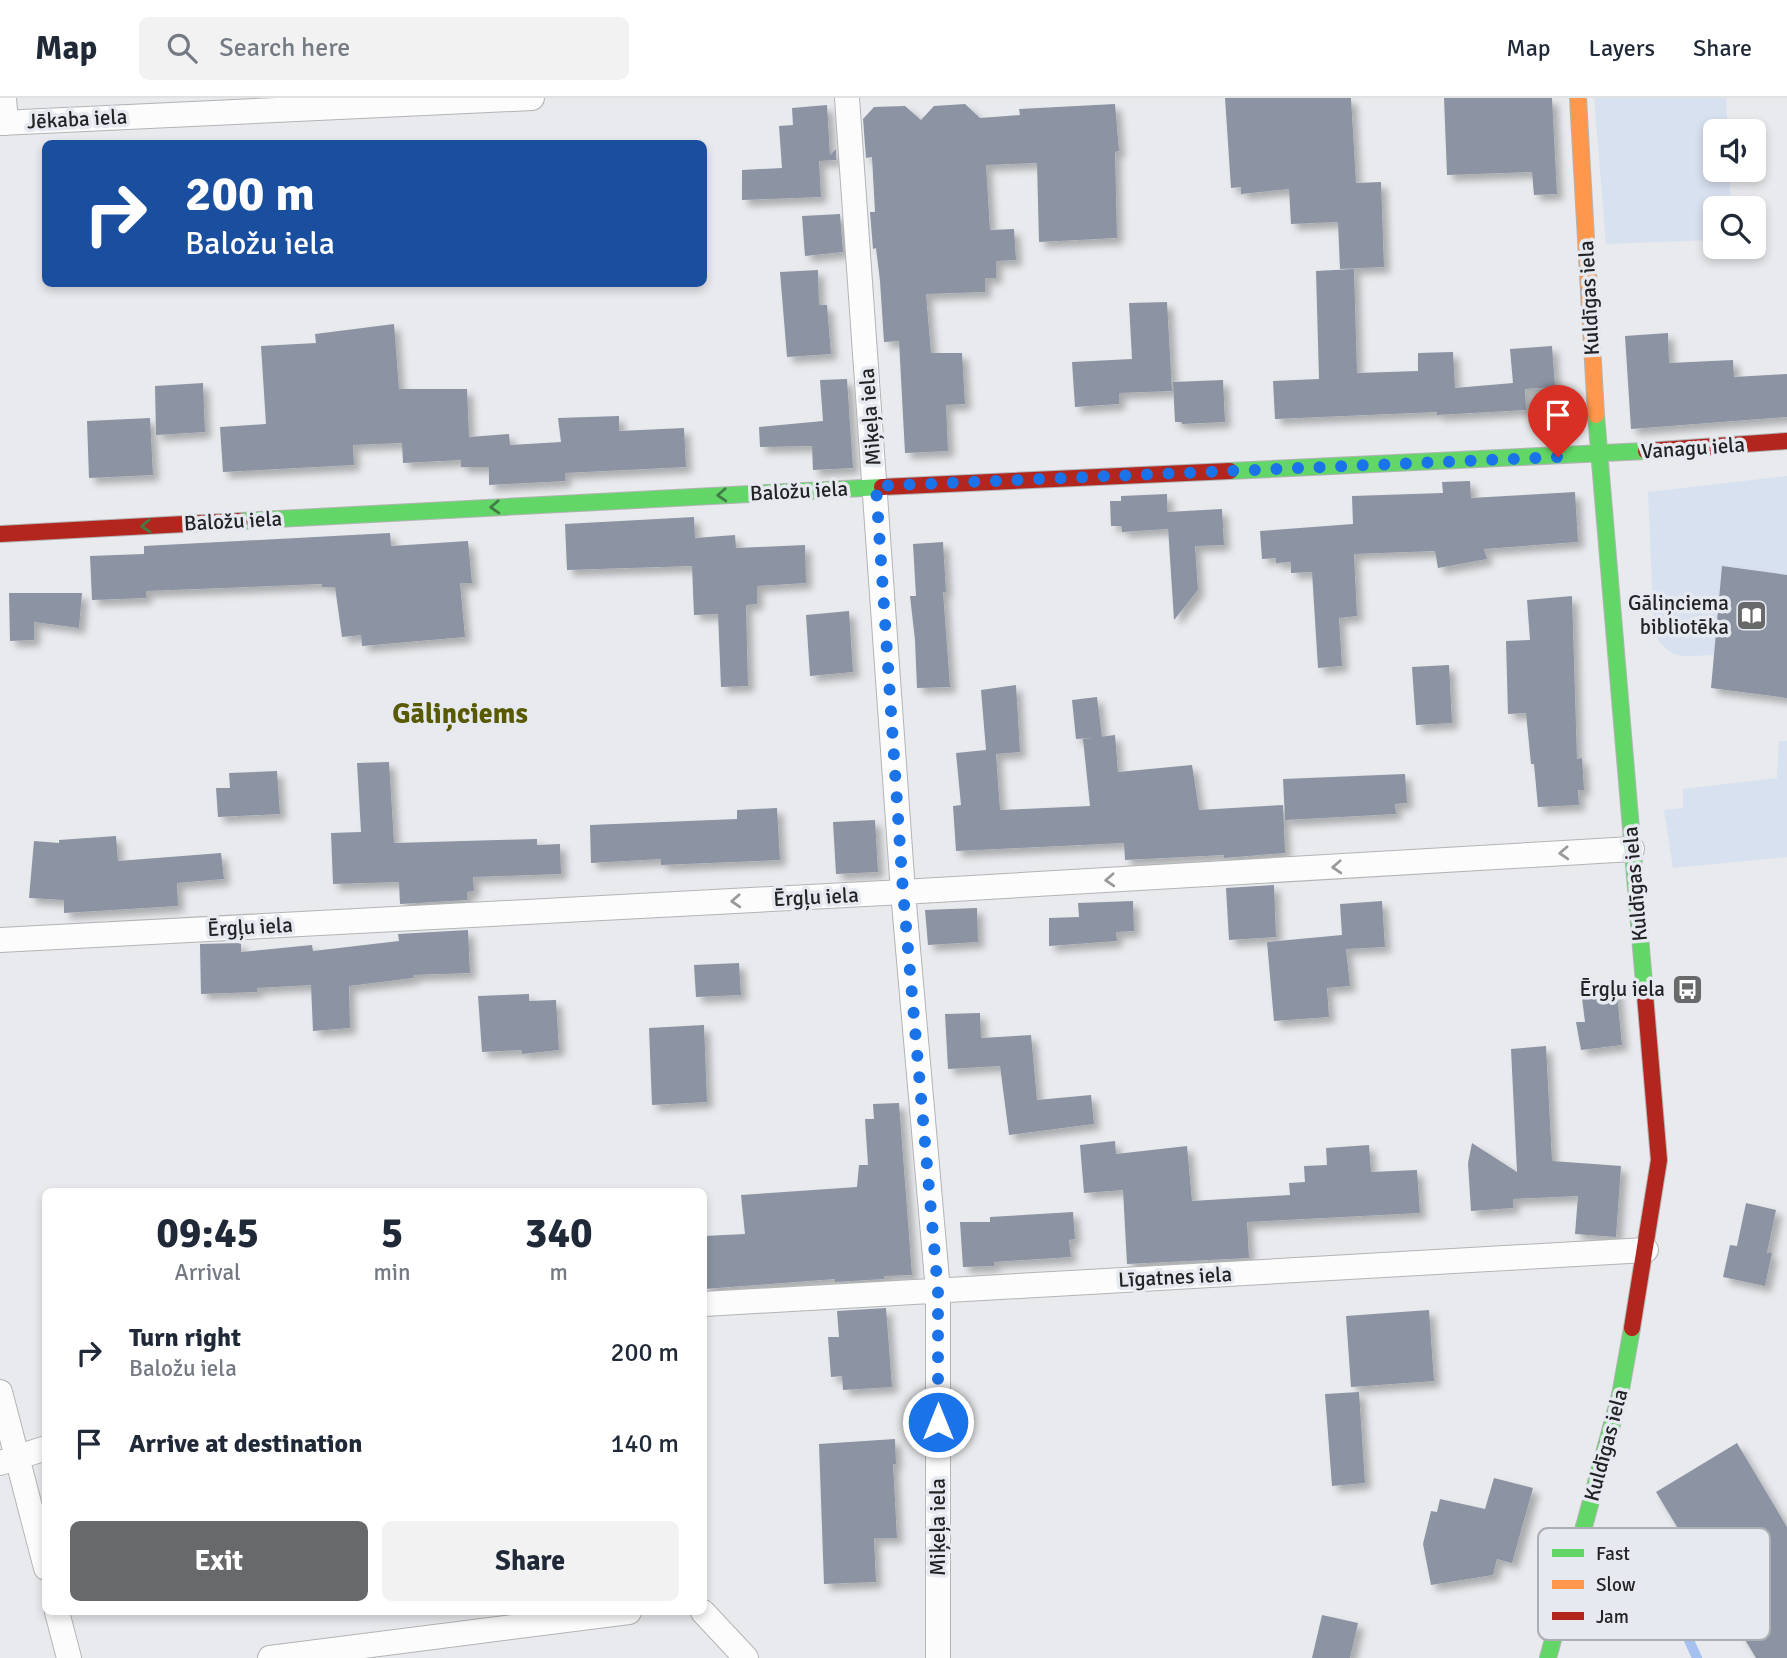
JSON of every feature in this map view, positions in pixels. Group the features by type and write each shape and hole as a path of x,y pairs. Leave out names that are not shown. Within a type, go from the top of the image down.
{"street":[{"path":"3,123 4,98"},
{"name":"Jēkaba iela","path":"3,123 377,102 532,98"},
{"name":"Miķeļa iela","path":"847,98 903,892 938,1291 938,1658"},
{"name":"Kuldīgas iela","path":"1578,98 1598,455 1659,1160 1620,1395 1584,1528"},
{"name":"Vanagu iela","path":"1598,455 1787,441"},
{"name":"Baložu iela","path":"0,534 876,486 1598,455"},
{"name":"Ērgļu iela","path":"0,940 903,892 1632,849"},
{"name":"Līgatnes iela","path":"707,1304 1646,1250"},
{"path":"0,1392 8,1460 42,1557"},
{"path":"8,1460 42,1449"},
{"path":"58,1615 69,1658"},
{"path":"270,1658 606,1615"},
{"path":"706,1615 746,1658"},
{"name":"Kuldīgas iela","path":"1548,1658 1553,1640"}],"shaded area":[{"path":"1594,98 1726,98 1727,119 1703,119 1703,182 1730,182 1730,196 1703,196 1703,240 1606,244"},
{"path":"1787,476 1787,575 1714,655 1686,656 1667,649 1654,634 1648,492"},
{"path":"1779,741 1787,741 1787,857 1673,868 1664,810 1683,808 1683,789 1777,778"}],"building":[{"path":"1225,98 1351,98 1356,183 1381,182 1384,267 1340,269 1338,222 1291,224 1289,189 1241,194 1241,187 1231,188"},
{"path":"1444,98 1552,98 1557,194 1534,195 1532,172 1447,175"},
{"path":"965,104 980,118 1020,115 1019,109 1115,104 1119,151 1115,152 1117,238 1039,242 1037,163 986,165 990,230 1014,229 1016,260 996,261 996,278 985,278 985,292 926,294 931,353 962,353 965,404 946,405 948,451 905,453 899,341 884,342 880,281 876,248 873,249 870,212 875,212 872,157 866,158 863,119 874,107 905,106 921,120 934,106"},
{"path":"827,105 830,155 836,149 836,160 819,161 821,197 742,200 742,170 782,168 779,126 793,125 792,108"},
{"path":"840,214 843,252 805,256 802,216"},
{"path":"1354,269 1357,373 1418,371 1418,353 1453,352 1455,388 1513,383 1510,349 1552,346 1555,387 1525,389 1526,410 1275,419 1273,381 1319,379 1316,271"},
{"path":"818,270 819,305 827,305 831,354 787,357 780,272"},
{"path":"1167,302 1172,391 1119,393 1119,404 1075,407 1072,362 1132,359 1129,303"},
{"path":"394,324 399,389 467,389 469,437 509,434 510,445 561,442 558,418 619,416 619,431 684,428 686,467 565,473 565,481 489,485 489,467 461,467 461,460 403,463 402,443 353,445 354,465 223,472 220,427 266,424 261,346 316,343 315,334"},
{"path":"1668,333 1669,363 1733,360 1734,377 1787,374 1787,417 1631,429 1625,336"},
{"path":"847,379 853,468 813,470 812,446 760,447 759,427 823,421 820,380"},
{"path":"1223,380 1225,422 1175,422 1173,382"},
{"path":"203,383 205,432 156,435 155,386"},
{"path":"150,418 153,475 89,478 87,421"},
{"path":"1470,481 1471,498 1575,492 1578,542 1484,549 1487,559 1438,568 1435,551 1354,554 1357,616 1339,618 1342,666 1318,668 1312,572 1291,573 1291,562 1276,563 1276,558 1262,559 1260,531 1353,524 1352,496 1443,493 1442,482"},
{"path":"1167,494 1168,529 1122,532 1122,526 1111,526 1110,501 1121,501 1121,496"},
{"path":"1222,509 1224,545 1195,546 1198,590 1174,620 1167,512"},
{"path":"694,517 695,538 735,535 736,548 805,545 806,583 757,586 757,604 746,605 748,686 721,687 718,614 694,615 692,566 567,570 565,524"},
{"path":"390,533 391,546 468,541 472,583 460,583 465,637 362,646 361,635 342,637 335,587 322,587 322,584 146,591 146,598 92,600 90,556 144,554 144,546"},
{"path":"943,542 946,592 943,592 950,687 917,688 910,596 916,596 913,544"},
{"name":"Gāliņciema bibliotēka","path":"1722,566 1787,575 1787,698 1711,688"},
{"path":"9,593 82,593 79,628 34,622 34,640 10,641"},
{"path":"1572,596 1577,759 1582,758 1584,790 1578,790 1579,805 1538,807 1526,713 1508,714 1506,641 1530,640 1527,600"},
{"path":"849,611 853,672 810,676 806,615"},
{"path":"1449,665 1452,723 1416,725 1412,667"},
{"path":"1016,685 1020,752 996,754 1000,810 1090,806 1083,739 1115,735 1118,772 1192,765 1199,810 1283,805 1285,853 1224,858 1224,855 1125,860 1124,843 956,851 953,806 961,805 956,753 986,750 981,690"},
{"path":"1097,697 1102,737 1076,739 1072,700"},
{"path":"389,762 394,843 537,839 537,845 560,844 561,874 473,877 474,891 467,892 467,900 400,904 399,882 333,884 331,833 361,832 357,763"},
{"path":"277,771 280,814 218,817 216,788 230,788 229,773"},
{"path":"1405,774 1407,803 1395,804 1396,814 1285,820 1283,779"},
{"path":"777,808 780,860 661,865 661,859 591,863 590,825 737,819 737,810"},
{"path":"875,820 878,872 836,874 833,822"},
{"path":"116,836 118,861 221,853 224,879 177,883 178,906 64,913 64,900 29,898 34,841 59,843 59,840"},
{"path":"1274,885 1276,937 1229,940 1226,888"},
{"path":"1133,901 1134,931 1116,932 1117,941 1049,946 1049,918 1079,917 1078,903"},
{"path":"1382,901 1385,947 1346,949 1350,986 1327,988 1329,1017 1274,1021 1267,942 1342,935 1340,904"},
{"path":"977,908 978,942 928,945 925,910"},
{"path":"468,930 470,973 413,975 413,978 349,986 350,1028 313,1031 311,985 257,988 257,992 201,994 200,944 241,943 241,952 312,945 313,951 399,941 398,934"},
{"path":"739,963 741,995 696,997 694,965"},
{"path":"1616,983 1622,1045 1581,1050 1576,1022 1585,1022 1581,990"},
{"path":"529,994 529,1001 556,1000 559,1050 522,1054 522,1050 482,1052 478,996"},
{"path":"980,1013 981,1038 1031,1035 1037,1100 1091,1095 1094,1124 1009,1135 1000,1066 948,1069 945,1014"},
{"path":"704,1025 707,1102 652,1105 649,1028"},
{"path":"1546,1046 1552,1161 1621,1166 1616,1237 1575,1234 1578,1196 1513,1199 1513,1208 1471,1211 1468,1163 1472,1143 1517,1172 1511,1049"},
{"path":"899,1103 912,1275 884,1276 884,1279 835,1282 835,1279 707,1289 707,1236 745,1234 741,1195 857,1187 859,1165 868,1165 865,1119 874,1119 873,1104"},
{"path":"1115,1141 1116,1154 1187,1146 1192,1201 1290,1195 1289,1183 1305,1182 1304,1166 1327,1165 1326,1148 1369,1145 1371,1172 1417,1170 1420,1213 1247,1222 1249,1258 1127,1264 1123,1190 1084,1193 1080,1145"},
{"path":"1746,1203 1776,1210 1767,1253 1772,1253 1765,1286 1723,1277 1730,1245 1737,1246"},
{"path":"1073,1212 1075,1239 1069,1240 1071,1257 994,1262 994,1266 963,1267 960,1222 990,1222 990,1217"},
{"path":"886,1308 892,1387 843,1390 842,1376 831,1377 828,1337 839,1337 837,1311"},
{"path":"1429,1310 1434,1381 1351,1387 1346,1316"},
{"path":"1359,1392 1365,1483 1332,1486 1325,1394"},
{"path":"895,1439 896,1464 893,1464 897,1538 874,1538 876,1582 824,1584 819,1444"},
{"path":"1737,1443 1787,1527 1787,1658 1756,1658 1745,1640 1770,1640 1770,1528 1678,1528 1656,1492"},
{"path":"1494,1478 1533,1488 1512,1563 1497,1559 1493,1575 1431,1585 1423,1544 1431,1511 1437,1512 1440,1499 1485,1509"},
{"path":"1322,1615 1358,1623 1350,1658 1312,1658"}],"waterway":[{"path":"1689,1640 1697,1658"}],"traffic: fast":[{"path":"1596,415 1645,995"},
{"path":"1230,471 1646,451"},
{"path":"240,521 882,487"},
{"path":"1584,1528 1620,1395 1632,1328"},
{"path":"1548,1658 1553,1640"}],"traffic: slow":[{"path":"1578,98 1596,415"}],"traffic: jam":[{"path":"1646,451 1787,441"},
{"path":"882,487 1230,471"},
{"path":"0,534 240,521"},
{"path":"1632,1328 1659,1160 1645,995"}],"place":[{"name":"Gāliņciema bibliotēka","path":"1752,615"},
{"name":"Ērgļu iela","path":"1688,989"}],"district":[{"name":"Gāliņciems","path":"460,713"}],"route":[{"path":"938,1422 938,1291 903,892 876,486 1558,457"}]}
